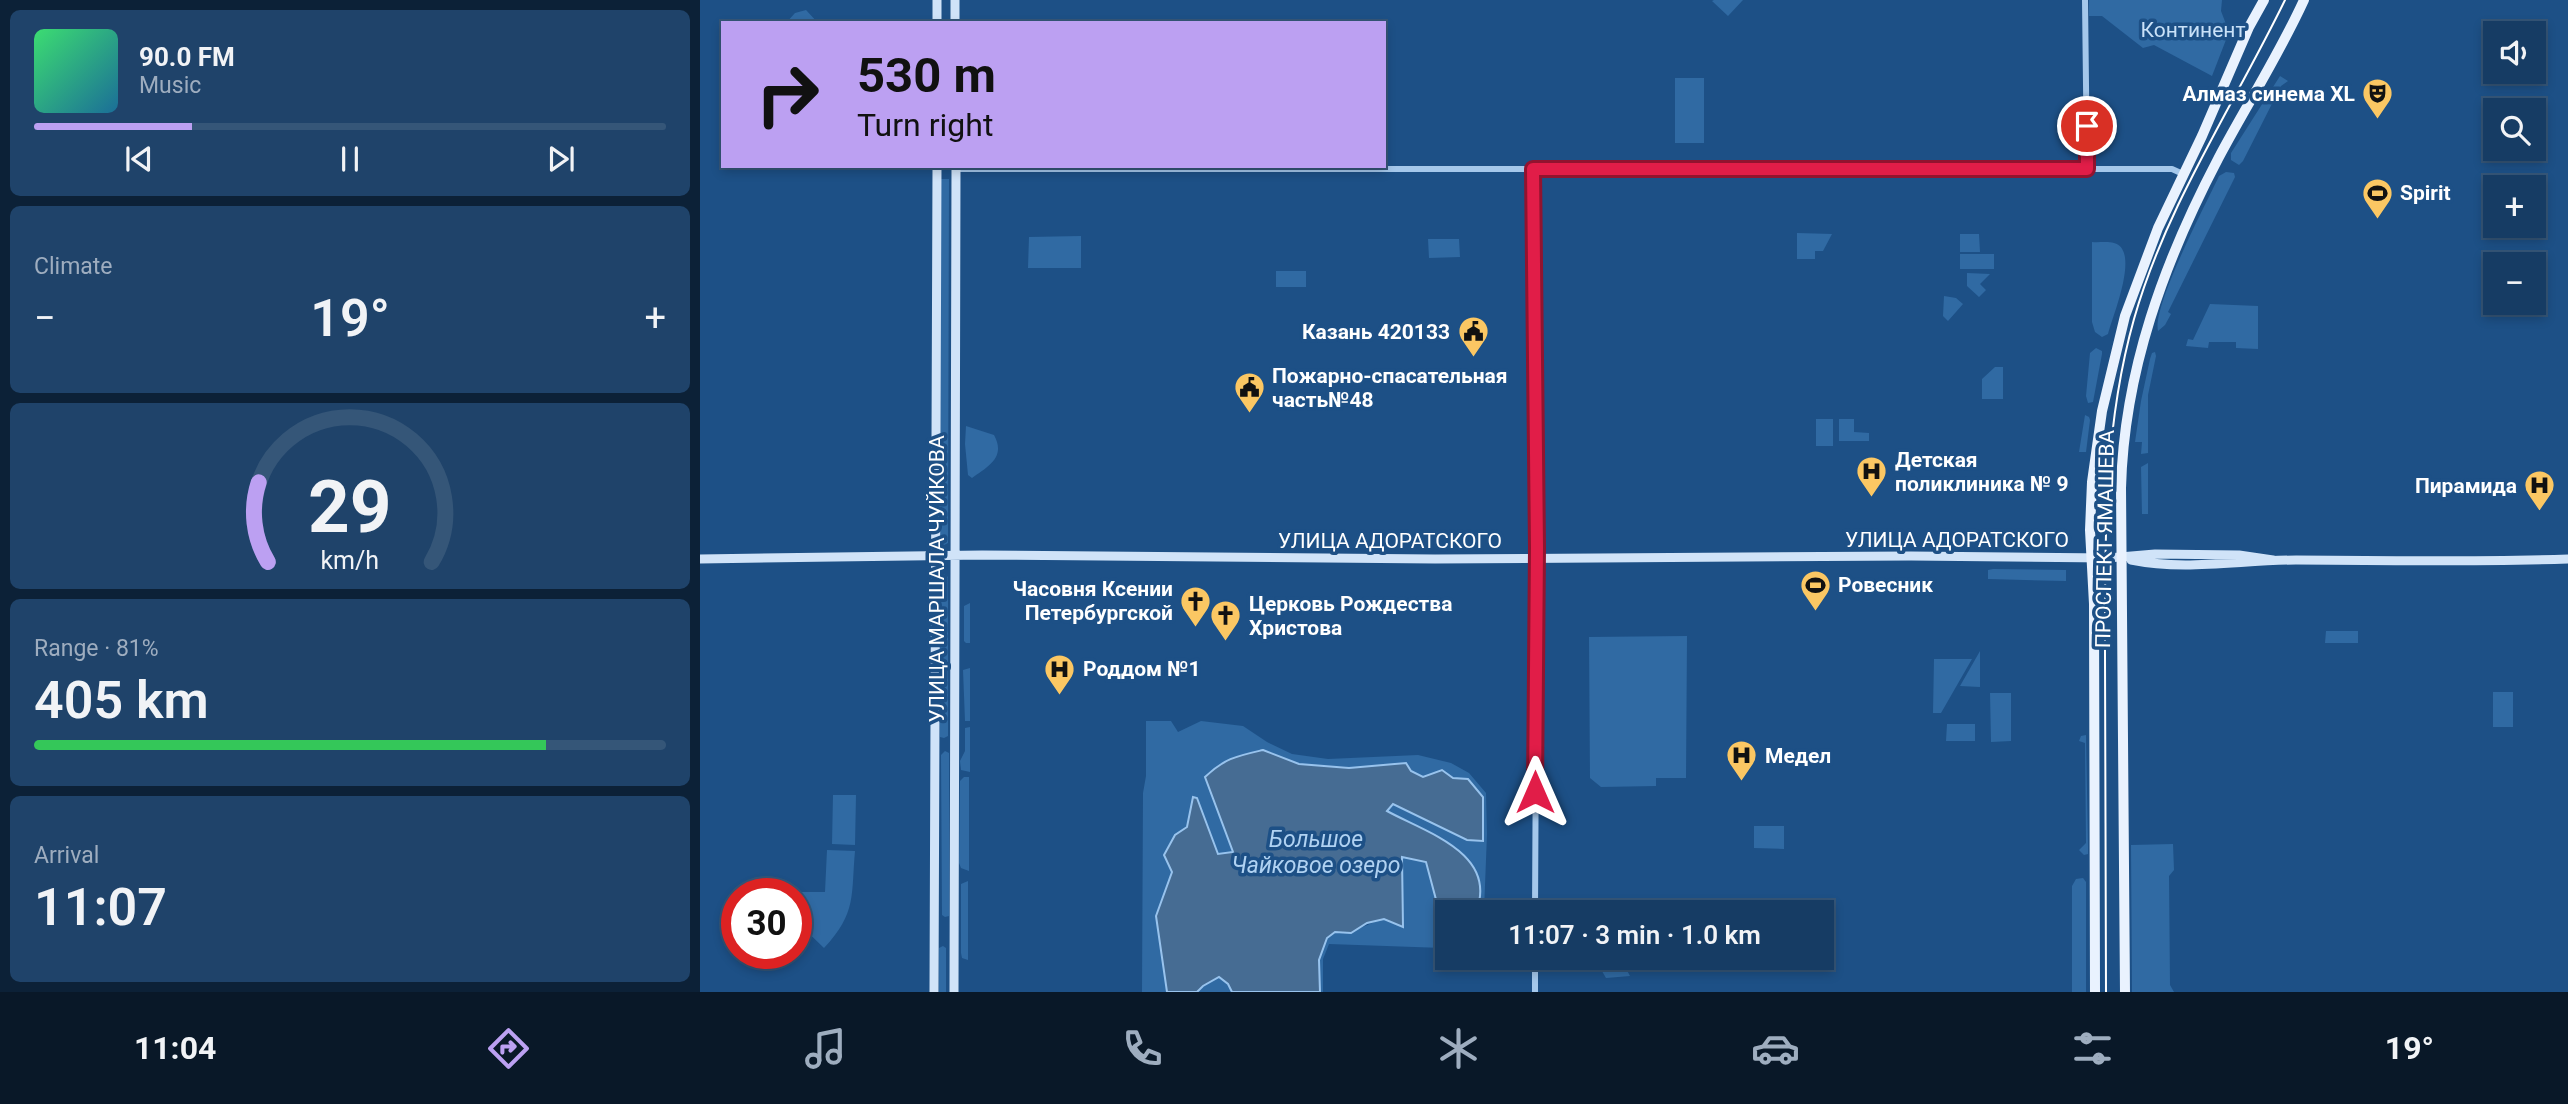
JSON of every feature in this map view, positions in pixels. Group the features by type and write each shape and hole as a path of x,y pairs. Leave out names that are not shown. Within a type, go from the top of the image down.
{"main road":[{"name":"ПРОСПЕКТ ЯМАШЕВА","path":"2095,992 2094,604 2091,493 2102,411 2116,345 2158,228 2249,27 2264,0"},
{"name":"ПРОСПЕКТ ЯМАШЕВА","path":"2125,992 2122,558 2124,444 2131,392 2155,298 2185,225 2218,158 2283,46 2304,0"}],"street":[{"path":"937,0 937,21"},
{"path":"955,0 955,21"},
{"path":"2085,0 2087,169"},
{"name":"УЛИЦА МАРШАЛА ЧУЙКОВА","path":"934,992 937,168"},
{"name":"УЛИЦА МАРШАЛА ЧУЙКОВА","path":"954,992 956,168"},
{"path":"1244,168 2172,169 2183,174"},
{"path":"1533,169 1537,558 1535,900"},
{"name":"УЛИЦА АДОРАТСКОГО","path":"700,559 955,555 2122,558 2154,565 2273,561 2568,559"},
{"path":"934,746 954,746"},
{"path":"934,920 954,920"},
{"path":"1535,970 1535,992"}],"green space":[{"path":"1743,0 1728,16 1712,1"},
{"name":"Континент","path":"2089,0 2222,0 2221,11 2229,32 2212,76 2154,45 2143,48 2102,16 2089,16"},
{"path":"806,10 816,21 788,21 795,13"},
{"path":"2280,76 2288,81 2281,86 2239,165 2231,160 2231,153"},
{"path":"1675,78 1704,78 1704,143 1675,143"},
{"path":"2226,172 2234,173 2235,177 2168,312 2171,314 2158,331 2158,318 2171,278 2219,176"},
{"path":"941,179 949,179 948,543 944,545 940,543"},
{"path":"1797,233 1832,234 1823,251 1815,251 1815,259 1797,259"},
{"path":"1960,234 1979,234 1980,252 1960,252"},
{"path":"1081,236 1081,268 1028,268 1029,237"},
{"path":"1428,239 1459,239 1460,257 1429,258"},
{"path":"2092,242 2114,243 2122,248 2125,258 2119,300 2108,334 2102,337 2095,332 2092,322"},
{"path":"1960,254 1994,254 1994,269 1960,269"},
{"path":"1276,271 1306,271 1306,287 1276,287"},
{"path":"1967,273 1990,274 1980,284 1986,290 1979,297 1967,286"},
{"path":"1944,296 1956,298 1963,304 1948,321 1943,316"},
{"path":"2210,304 2258,306 2258,349 2236,348 2236,342 2209,342 2208,348 2186,346 2188,339 2193,340"},
{"path":"2096,348 2102,351 2102,354 2093,402 2088,403 2086,396 2090,353"},
{"path":"2155,352 2148,395 2148,453 2141,454 2142,442 2135,442 2150,359"},
{"path":"1995,367 2003,367 2003,399 1982,399 1982,379"},
{"path":"2085,415 2090,420 2086,452 2079,452"},
{"path":"1816,419 1833,419 1833,446 1816,446"},
{"path":"1839,419 1854,419 1854,432 1869,433 1869,441 1839,441"},
{"path":"966,426 994,435 998,449 994,460 972,478 968,475"},
{"path":"2148,463 2148,514 2142,514 2141,467"},
{"path":"1988,570 2066,570 2066,581 1988,579"},
{"path":"940,575 948,577 948,736 944,738 940,737"},
{"path":"970,603 970,643 966,643 964,606"},
{"path":"2326,631 2358,631 2358,643 2325,643"},
{"path":"1687,636 1686,778 1656,778 1656,786 1601,787 1590,778 1589,637"},
{"path":"1980,651 1980,687 1960,686"},
{"path":"1934,659 1972,659 1941,713 1933,713"},
{"path":"970,668 970,721 965,721 963,670"},
{"path":"2493,692 2513,692 2513,727 2493,727"},
{"path":"1990,693 2011,693 2011,741 1991,742"},
{"path":"1146,721 1171,721 1178,732 1201,721 1243,726 1292,754 1328,759 1418,755 1451,763 1469,773 1486,793 1484,900 1478,900 1470,860 1455,847 1387,811 1393,804 1431,821 1468,779 1453,778 1442,770 1423,777 1411,771 1299,764 1263,750 1205,777 1233,852 1218,855 1197,798 1193,798 1187,827 1175,835 1172,872 1156,916 1167,992 1142,992 1143,793 1146,776"},
{"path":"1947,724 1975,724 1975,741 1946,741"},
{"path":"970,727 970,772 961,770 960,761 965,751 965,728"},
{"path":"2086,735 2088,854 2084,855 2079,850 2086,843 2085,743 2079,741 2081,736"},
{"path":"945,751 949,753 949,916 945,917 942,915 941,755"},
{"path":"969,777 969,871 961,868 959,863 960,781"},
{"path":"833,795 856,795 855,845 832,844"},
{"path":"1754,826 1784,826 1784,849 1754,848"},
{"path":"2173,844 2174,870 2169,876 2170,985 2174,992 2132,992 2131,845"},
{"path":"827,850 855,851 852,892 847,914 835,936 824,948 812,936 812,892 825,892"},
{"path":"1402,857 1426,862 1436,900 1435,948 1329,944 1323,959 1323,992 1320,992 1320,958 1325,941 1330,935 1351,932 1384,919"},
{"path":"2083,878 2086,882 2086,992 2072,992 2072,886 2076,879"},
{"path":"968,881 968,960 962,958 961,953 961,884"},
{"path":"939,948 946,948 946,992 939,992"},
{"path":"1601,970 1627,970 1630,976 1606,978"},
{"path":"1219,977 1228,984 1232,992 1197,992 1203,985"}],"water":[{"name":"Большое Чайковое озеро","path":"1263,750 1299,764 1349,768 1406,763 1411,771 1423,777 1442,770 1453,778 1468,779 1483,797 1483,841 1467,840 1393,804 1387,811 1438,837 1468,860 1477,874 1478,900 1436,900 1426,862 1402,857 1403,927 1384,919 1367,923 1351,933 1335,932 1327,938 1319,960 1320,992 1232,992 1228,984 1219,977 1197,992 1167,992 1156,916 1172,872 1164,855 1175,835 1187,827 1193,797 1197,798 1218,854 1233,852 1205,777 1219,766"}],"tram line":[{"path":"2106,992 2106,527 2116,402 2134,319 2164,236 2202,156 2285,0"}],"place":[{"name":"Алмаз синема XL","path":"2378,121"},
{"name":"Spirit","path":"2377,220"},
{"name":"Казань 420133","path":"1473,359"},
{"name":"Пожарно-спасательная часть№48","path":"1249,415"},
{"name":"Детская поликлиника № 9","path":"1872,499"},
{"name":"Пирамида","path":"2540,513"},
{"name":"Ровесник","path":"1815,612"},
{"name":"Часовня Ксении Петербургской","path":"1196,628"},
{"name":"Церковь Рождества Христова","path":"1226,643"},
{"name":"Роддом №1","path":"1060,696"},
{"name":"Медел","path":"1742,783"}],"route":[{"path":"1535,792 1537,548 1533,169 2087,169 2087,126"}]}
